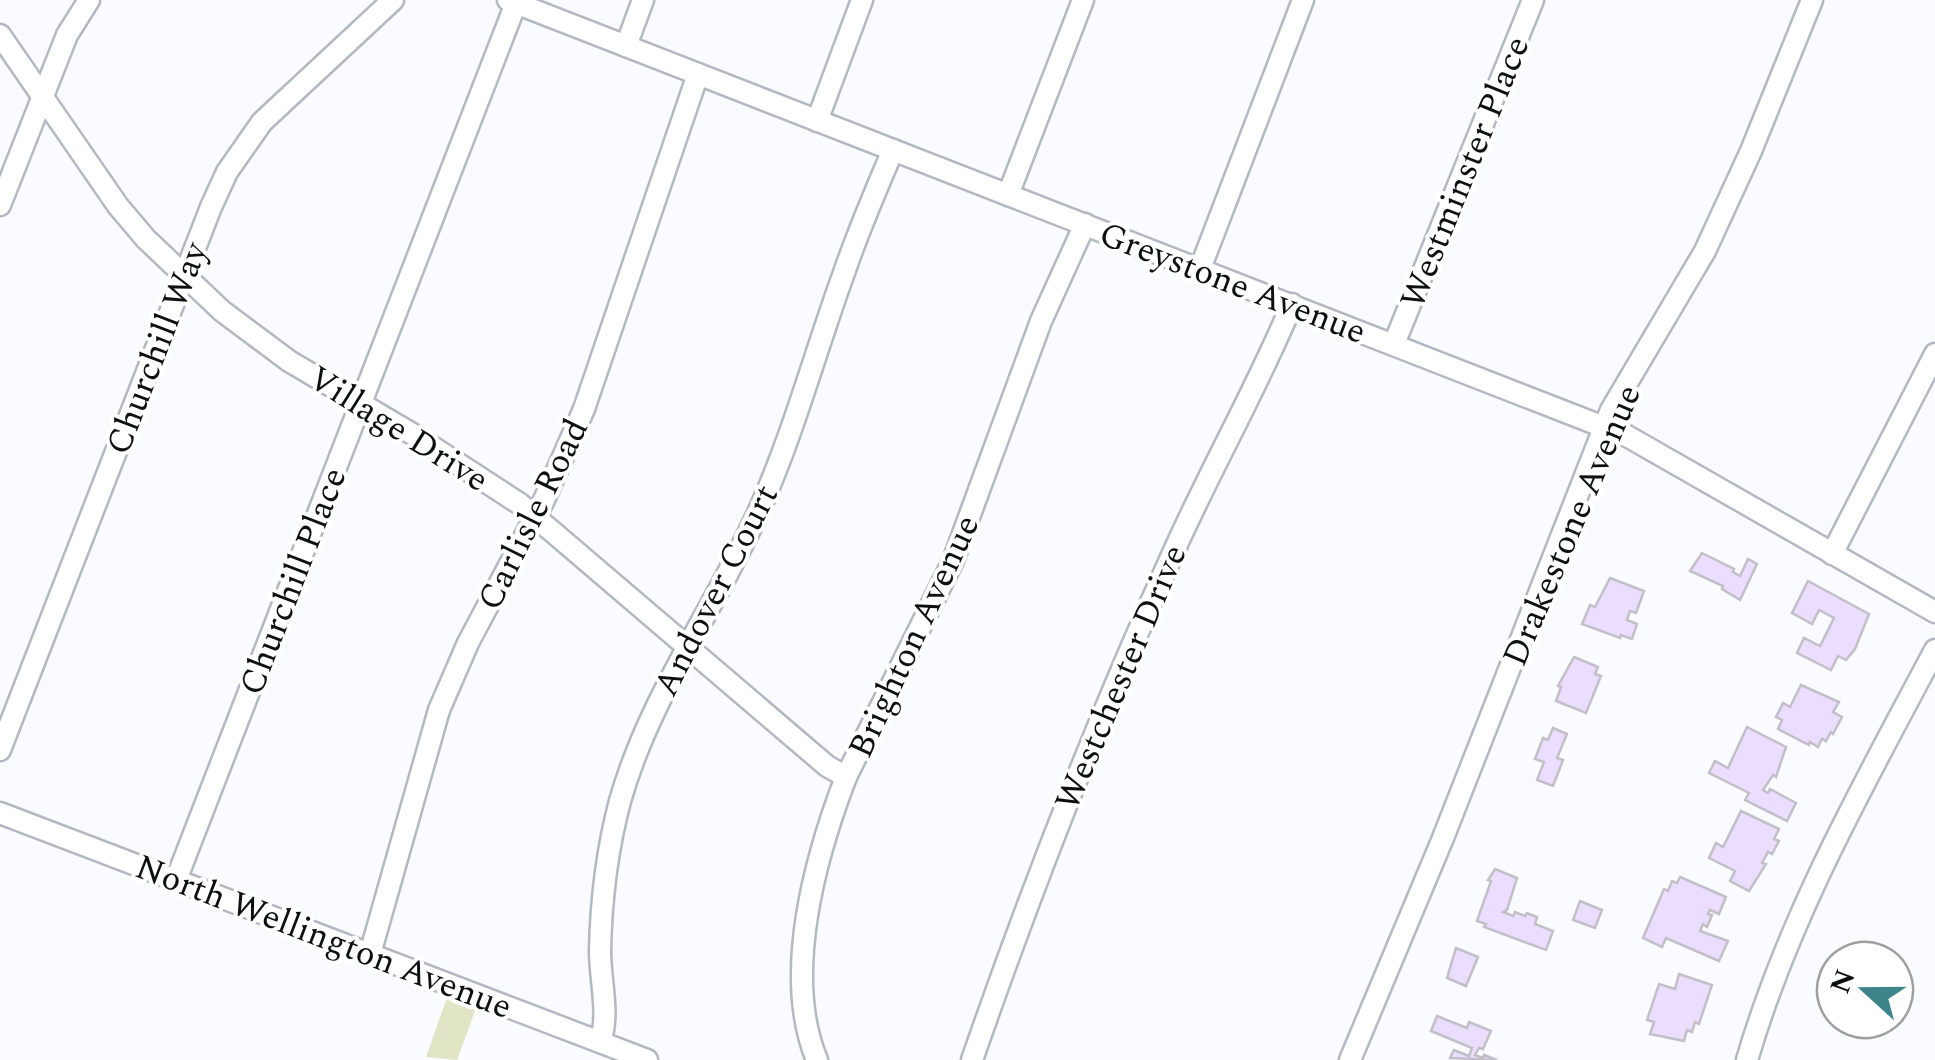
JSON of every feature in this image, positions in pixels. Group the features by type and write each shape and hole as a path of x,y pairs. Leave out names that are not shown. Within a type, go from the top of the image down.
{"street":[{"path":"0,204 67,36 89,0"},
{"name":"Churchill Way","path":"0,750 210,207 246,142 304,81 393,0"},
{"path":"626,46 643,0"},
{"path":"817,121 862,0"},
{"path":"1008,195 1083,0"},
{"path":"1200,269 1303,0"},
{"name":"Westminster Place","path":"1394,344 1533,0"},
{"name":"Drakestone Avenue","path":"1350,1060 1444,838 1604,426 1691,279 1724,212 1812,0"},
{"name":"Greystone Avenue","path":"512,2 1604,426 1656,450 1935,612"},
{"name":"Churchill Place","path":"176,880 512,2"},
{"name":"Village Drive","path":"0,35 118,206 184,276 254,338 488,482 536,517 828,766 846,777"},
{"name":"Carlisle Road","path":"370,954 439,710 468,643 536,517 577,426 698,74"},
{"name":"Andover Court","path":"600,1042 604,1020 602,913 612,838 632,762 652,713 746,539 782,458 845,268 893,150"},
{"name":"Brighton Avenue","path":"817,1060 805,1019 806,933 816,869 846,777 953,561 1041,321 1085,224"},
{"name":"Westchester Drive","path":"972,1060 1038,874 1102,713 1175,548 1292,304"},
{"path":"1832,554 1935,354"},
{"path":"1748,1060 1762,1010 1796,928 1868,776 1935,650"},
{"name":"North Wellington Avenue","path":"0,813 647,1060"}],"green space":[{"path":"449,992 478,1003 457,1060 426,1057"}],"building":[{"path":"1702,553 1740,576 1748,559 1757,564 1740,600 1723,586 1690,571"},
{"path":"1610,578 1644,591 1636,613 1630,611 1627,620 1637,624 1632,639 1582,624 1590,605 1595,607"},
{"path":"1808,581 1869,614 1855,649 1846,660 1838,656 1831,670 1797,653 1804,638 1820,646 1834,618 1819,610 1812,624 1792,613"},
{"path":"1574,657 1598,667 1595,674 1601,676 1586,713 1556,701 1561,687 1558,686"},
{"path":"1801,685 1839,702 1833,712 1842,717 1833,734 1826,741 1822,739 1818,747 1778,729 1782,720 1776,717 1783,703 1790,707"},
{"path":"1747,727 1786,747 1776,777 1773,775 1763,790 1768,793 1770,789 1796,803 1787,821 1745,800 1749,793 1709,773 1715,761 1728,768"},
{"path":"1553,728 1567,734 1557,758 1563,760 1553,786 1537,780 1544,762 1535,759 1543,738 1548,740"},
{"path":"1741,811 1779,829 1774,839 1779,841 1772,854 1768,852 1762,863 1766,864 1749,891 1730,881 1735,871 1709,858 1716,843 1723,847"},
{"path":"1495,869 1517,878 1503,912 1513,916 1515,912 1525,916 1527,913 1537,917 1535,924 1553,931 1546,950 1477,921 1491,881 1488,880"},
{"path":"1680,877 1726,897 1719,914 1710,910 1707,927 1703,924 1700,931 1728,941 1719,961 1666,938 1662,947 1643,938 1664,889 1668,891 1672,881 1677,883"},
{"path":"1580,901 1602,910 1595,928 1573,920"},
{"path":"1456,948 1478,957 1466,986 1447,978"},
{"path":"1679,974 1712,985 1699,1024 1695,1022 1692,1032 1687,1030 1684,1041 1650,1034 1654,1022 1647,1020 1659,984 1675,989"},
{"path":"1437,1016 1467,1028 1469,1022 1491,1031 1483,1049 1479,1048 1475,1055 1497,1060 1450,1058 1454,1050 1469,1056 1472,1048 1431,1031"}]}
